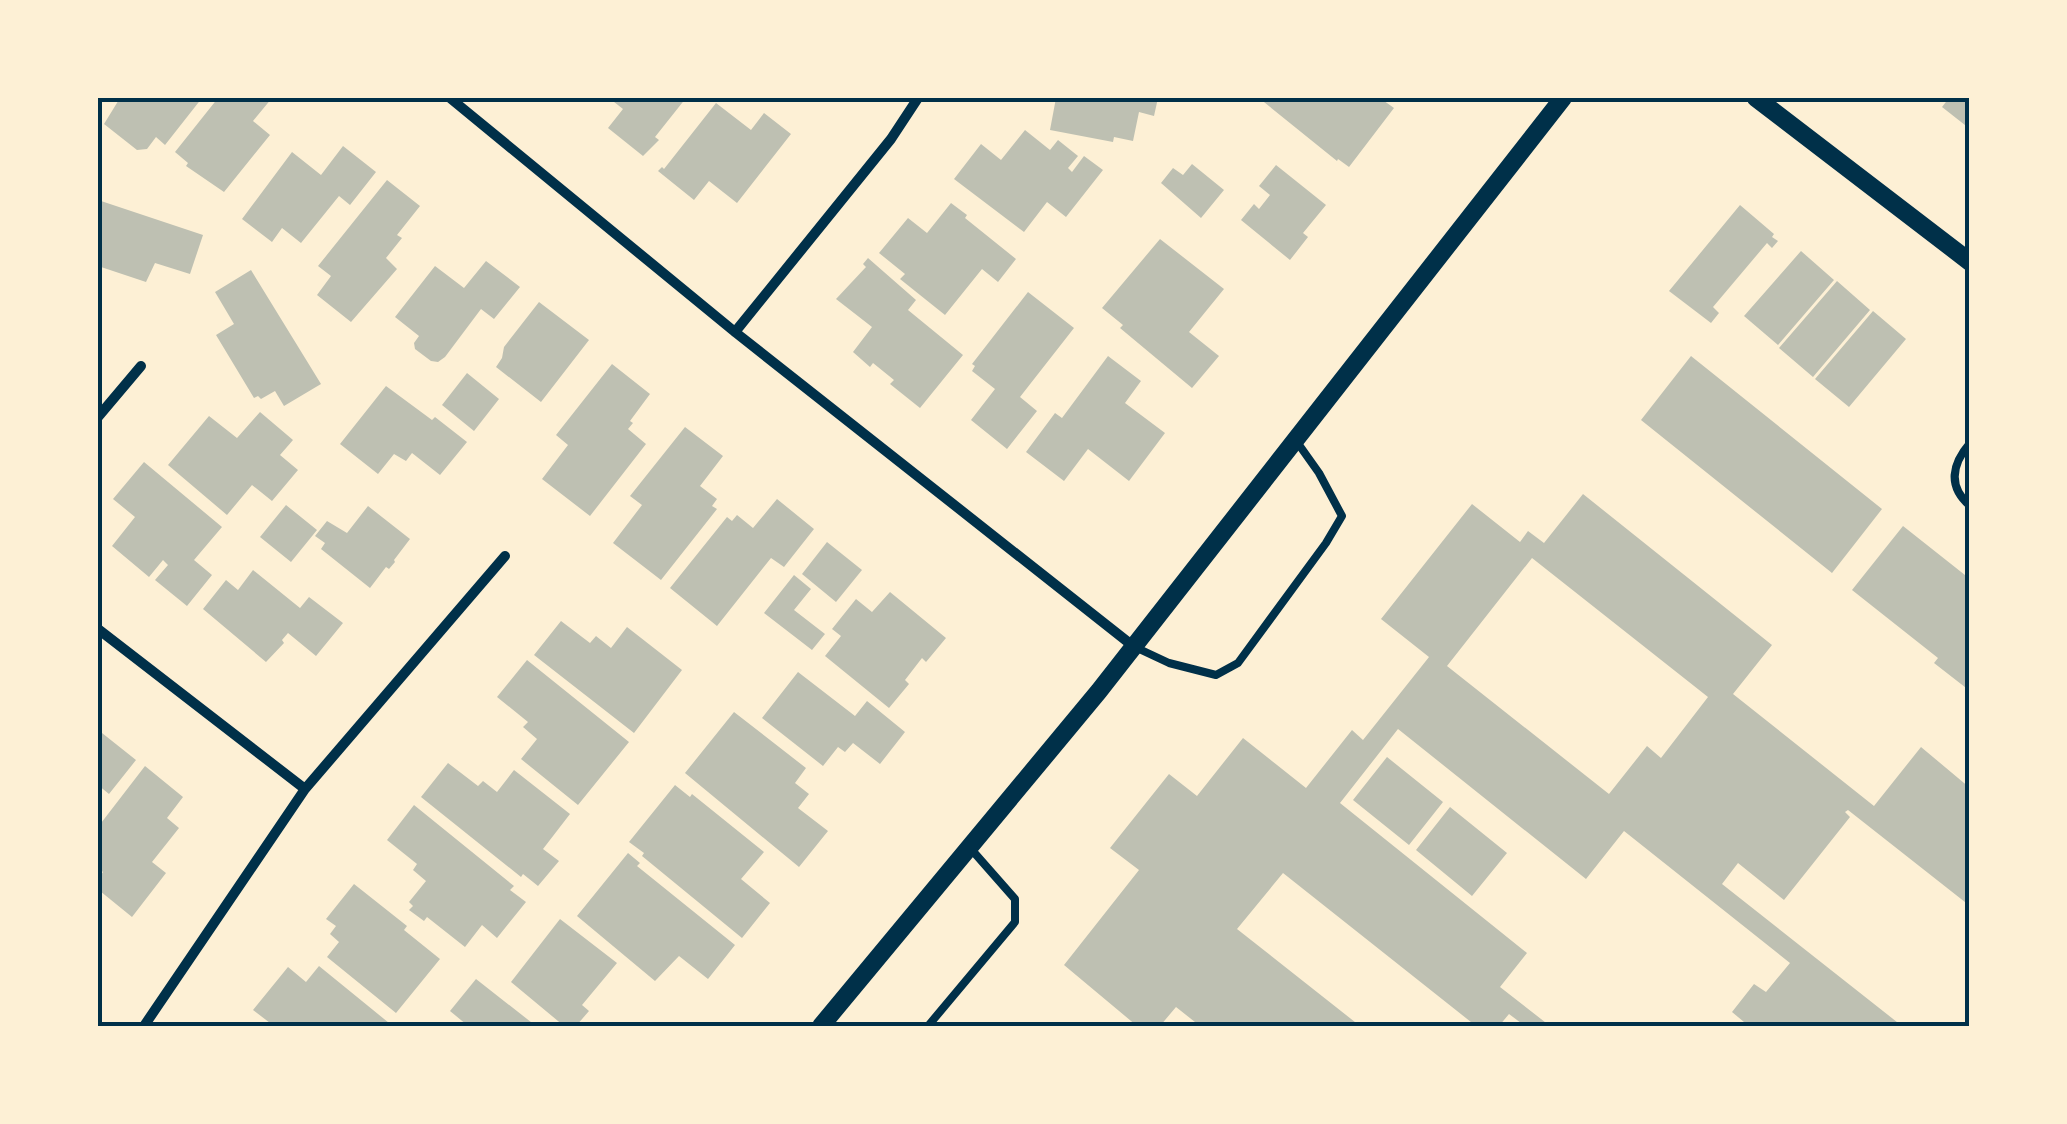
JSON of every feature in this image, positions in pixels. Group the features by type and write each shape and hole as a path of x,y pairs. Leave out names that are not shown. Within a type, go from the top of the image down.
{"street":[{"path":"450,98 735,332 1133,646"},
{"path":"735,332 891,139 918,98"},
{"path":"823,1026 1133,646 1563,98"},
{"path":"1756,98 1970,262"},
{"path":"98,417 142,366"},
{"path":"144,1026 306,789 505,556"},
{"path":"98,629 306,789"}],"lane":[{"path":"1133,646 1169,663 1216,675 1238,662 1326,544 1342,516 1320,473 1295,440"},
{"path":"1970,442 1956,459 1954,471 1954,487 1970,506"},
{"path":"928,1026 1015,922 1015,898 969,846"}],"building":[{"path":"120,98 202,98 165,145 156,137 147,149 137,150 104,124"},
{"path":"218,98 272,98 253,121 270,135 224,192 186,166 188,163 175,152"},
{"path":"609,98 686,98 655,137 659,140 643,156 608,128 623,109"},
{"path":"1056,98 1158,98 1154,116 1139,112 1133,141 1114,137 1113,142 1050,130"},
{"path":"1259,98 1380,98 1394,108 1349,167"},
{"path":"1949,98 1970,98 1970,129 1942,107"},
{"path":"716,103 751,130 764,113 791,134 737,203 709,181 694,200 658,171 664,169"},
{"path":"1025,130 1050,150 1058,140 1078,156 1068,168 1072,172 1084,156 1103,170 1066,217 1047,202 1024,232 954,179 981,144 1001,160"},
{"path":"343,146 376,172 350,205 339,196 301,243 282,228 272,242 242,219 292,152 321,175"},
{"path":"1192,164 1224,190 1201,218 1161,183 1173,168 1183,175"},
{"path":"1276,165 1326,205 1303,233 1308,237 1290,260 1241,220 1254,204 1259,209 1270,195 1259,186"},
{"path":"387,180 420,206 397,235 402,238 386,258 397,269 351,322 317,295 331,276 318,266"},
{"path":"98,200 203,235 190,274 155,263 146,282 98,266"},
{"path":"951,203 1016,259 998,282 982,269 945,315 900,279 905,274 879,253 908,218 927,233"},
{"path":"1740,205 1778,241 1772,248 1767,243 1713,307 1719,313 1711,323 1669,291"},
{"path":"1160,239 1224,289 1189,332 1219,356 1192,388 1102,308"},
{"path":"1801,251 1834,280 1778,345 1744,316"},
{"path":"868,258 916,300 908,310 963,355 920,408 890,384 894,380 853,352 872,327 836,299 866,267 863,264"},
{"path":"486,261 520,287 494,319 481,309 445,357 431,361 415,349 419,336 395,317 435,266 464,288"},
{"path":"251,270 321,384 284,406 275,391 261,399 254,398 216,335 234,324 215,292"},
{"path":"1837,281 1870,310 1813,377 1779,348"},
{"path":"1028,292 1074,328 1020,397 1037,411 1007,449 971,420 995,389 972,371 972,364"},
{"path":"539,302 589,340 541,402 496,367 504,347"},
{"path":"1873,311 1906,339 1849,407 1815,379"},
{"path":"1108,356 1141,381 1125,403 1165,433 1129,481 1088,449 1064,481 1026,452 1055,413 1062,418"},
{"path":"1691,356 1882,509 1832,573 1641,420"},
{"path":"612,364 650,394 628,429 646,444 590,516 542,479 568,445 556,435"},
{"path":"467,373 499,399 474,431 442,405"},
{"path":"386,386 467,442 440,475 412,453 406,461 394,454 378,474 340,444"},
{"path":"260,412 293,440 280,455 298,470 272,501 252,485 227,515 168,465 209,416 237,438"},
{"path":"685,427 723,456 700,486 717,499 712,506 717,509 661,580 613,543 642,505 630,496"},
{"path":"144,462 222,527 194,560 212,575 187,606 155,580 168,565 163,560 149,577 112,546 135,517 113,499"},
{"path":"1583,494 1772,645 1733,694 1874,806 1921,747 1970,788 1970,906 1848,810 1845,812 1850,817 1784,900 1738,863 1722,884 1902,1026 1753,1026 1744,1022 1732,1012 1754,984 1766,992 1790,963 1624,831 1586,879 1398,729 1340,803 1527,953 1500,987 1550,1026 1525,1026 1509,1014 1499,1026 1476,1026 1283,873 1237,929 1360,1026 1200,1026 1176,1007 1160,1026 1137,1026 1064,965 1139,870 1110,848 1169,774 1197,796 1243,738 1306,788 1352,730 1363,740 1429,657 1381,619 1472,504 1520,542 1528,531 1544,543","holes":["1532,558 1708,697 1661,758 1647,746 1609,794 1447,666"]},
{"path":"777,499 814,529 784,567 771,558 717,626 670,588 727,517 732,521 737,515 753,528"},
{"path":"286,505 317,530 291,562 260,537"},
{"path":"368,506 410,539 370,588 321,549 325,543 315,536 327,521 347,533"},
{"path":"1903,526 1970,579 1970,691 1934,663 1938,658 1852,590"},
{"path":"827,542 862,570 836,602 802,574"},
{"path":"253,570 300,608 309,597 343,623 316,656 288,633 266,662 203,609 226,580 238,590"},
{"path":"794,575 811,589 794,610 825,634 812,650 764,613"},
{"path":"890,592 946,638 926,662 922,658 905,680 909,684 889,708 825,656 841,636 832,629 856,599 872,612"},
{"path":"561,621 590,643 596,636 611,648 627,627 682,670 634,733 534,655"},
{"path":"527,660 629,742 578,805 521,759 537,739 523,727 528,722 497,697"},
{"path":"798,672 855,716 867,701 905,732 880,764 853,743 845,752 838,747 823,766 762,718"},
{"path":"734,712 806,768 795,783 809,794 798,808 828,831 799,867 685,773"},
{"path":"102,733 136,760 109,794 98,785 98,739"},
{"path":"1387,757 1443,802 1409,845 1353,800"},
{"path":"448,763 478,786 483,781 497,792 514,770 570,814 543,849 559,861 538,886 523,874 521,877 421,797"},
{"path":"145,766 183,797 167,818 179,828 152,862 166,873 132,917 100,891 98,879 103,872 98,868 98,827"},
{"path":"675,785 690,797 692,794 764,852 741,879 770,903 742,938 629,842"},
{"path":"414,805 514,886 510,890 526,902 497,938 482,925 465,947 427,917 424,921 409,910 413,906 409,902 426,881 413,870 417,864 387,840"},
{"path":"1450,807 1507,853 1472,896 1416,850"},
{"path":"628,853 640,863 637,866 735,945 708,979 679,956 655,981 577,916"},
{"path":"354,884 407,926 404,930 440,959 396,1013 327,957 339,942 330,934 336,926 326,919"},
{"path":"560,919 617,963 582,1005 589,1011 576,1026 564,1026 511,982"},
{"path":"319,966 389,1023 274,1026 253,1010 288,967 306,982"},
{"path":"476,979 536,1026 465,1026 450,1011"}]}
